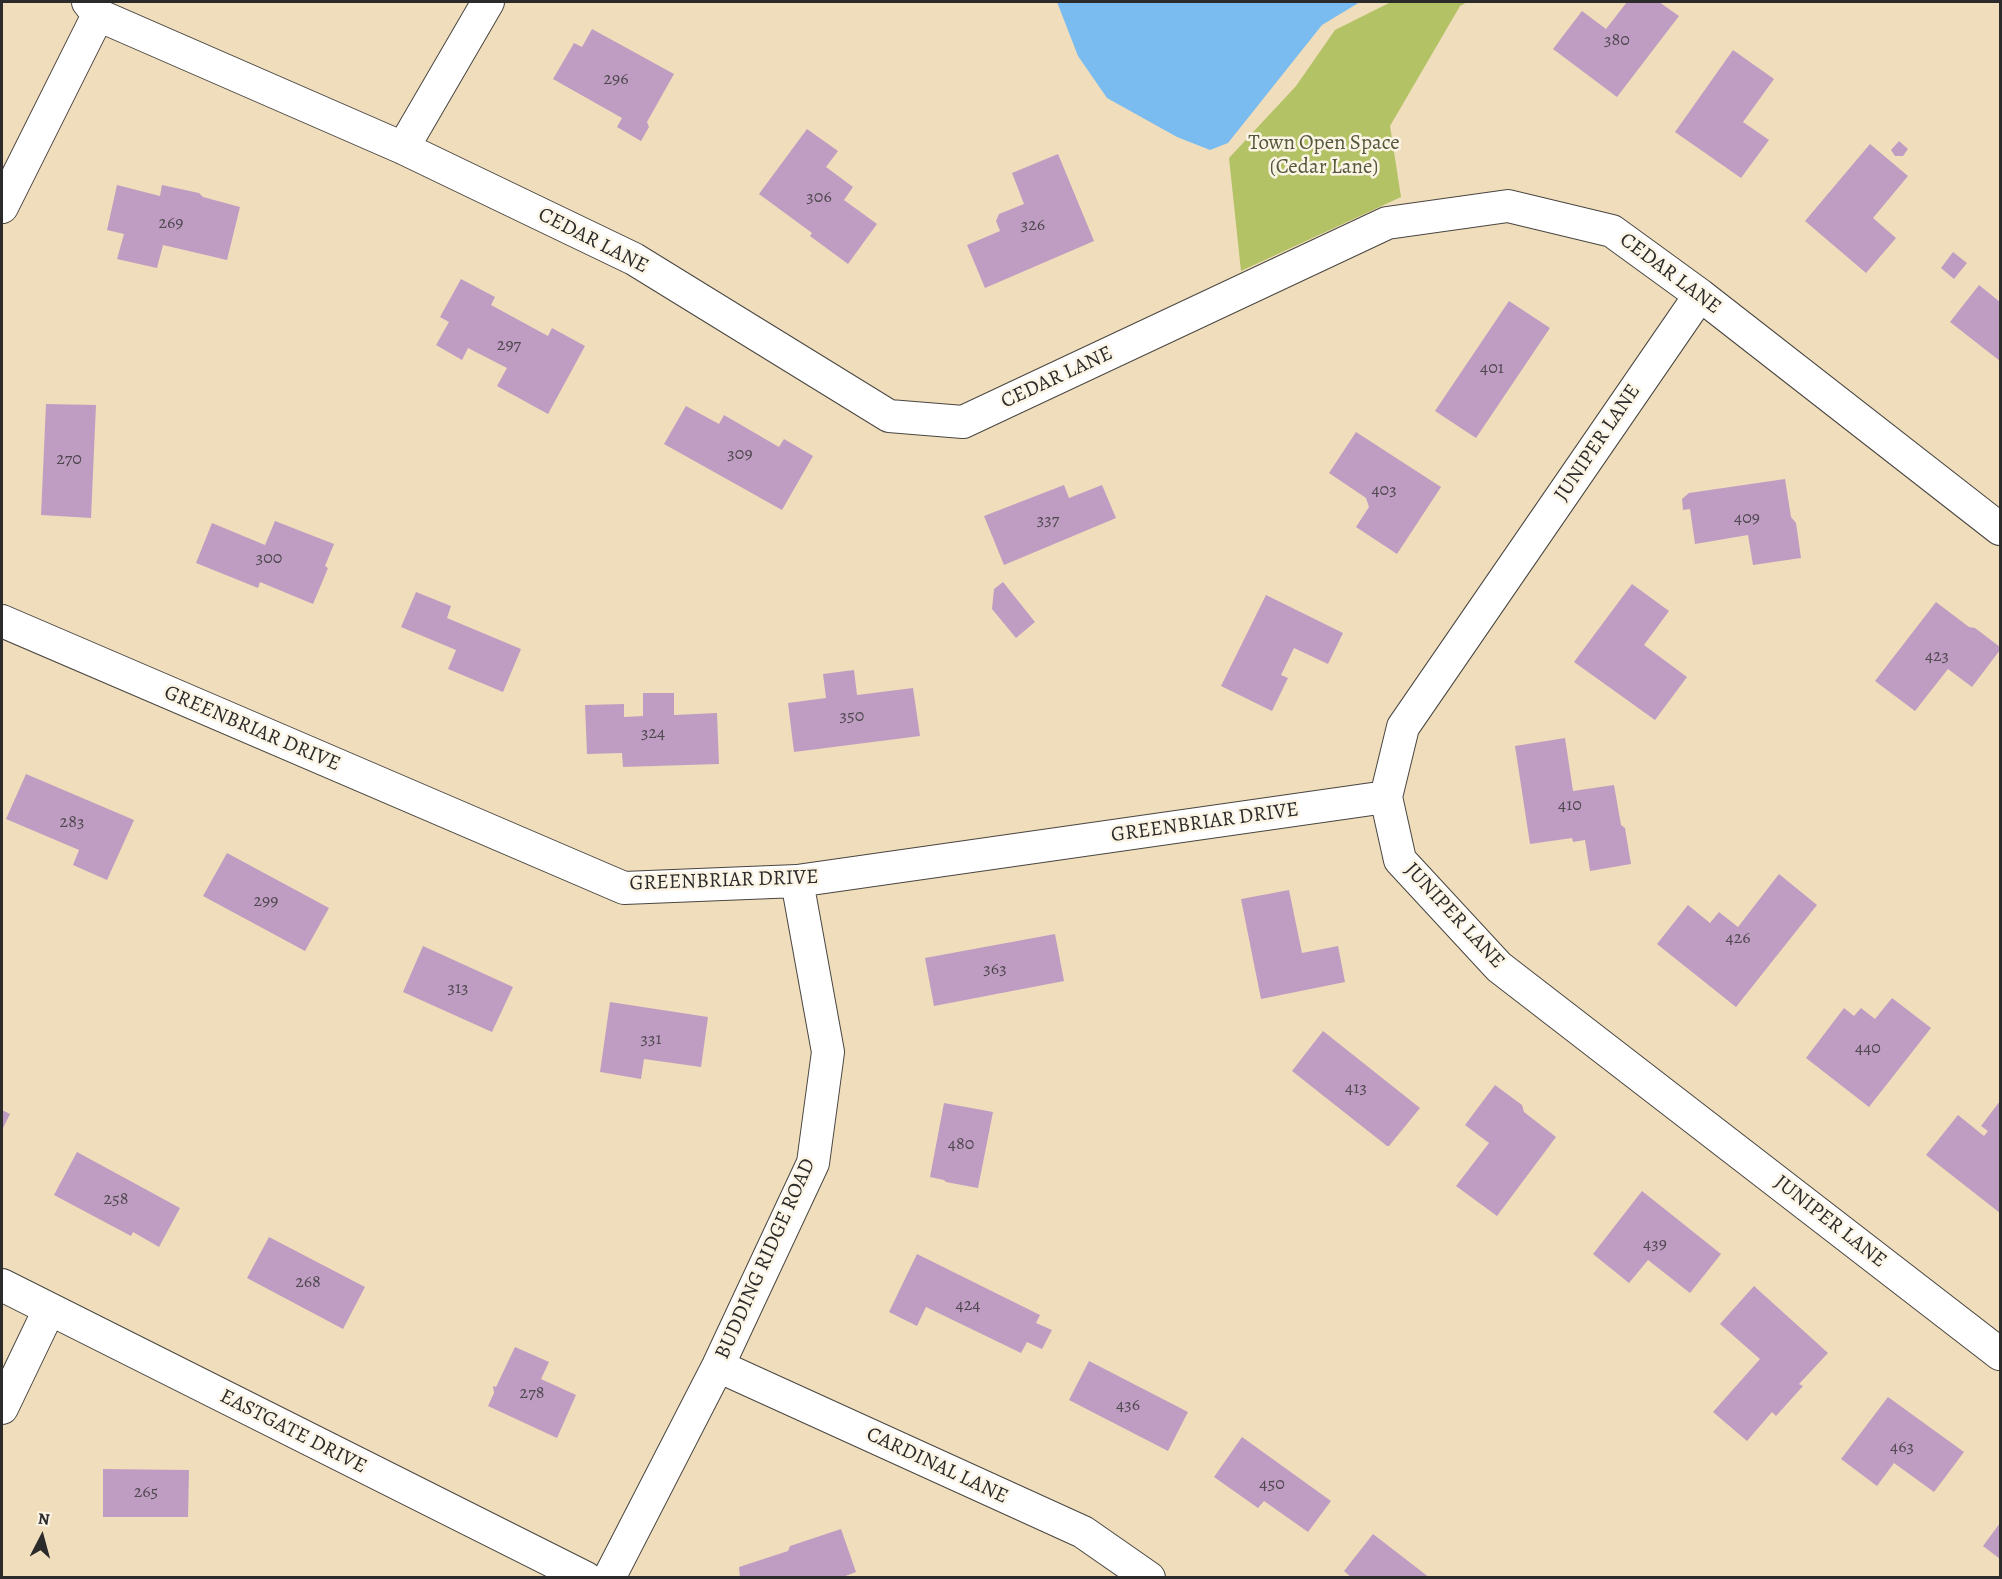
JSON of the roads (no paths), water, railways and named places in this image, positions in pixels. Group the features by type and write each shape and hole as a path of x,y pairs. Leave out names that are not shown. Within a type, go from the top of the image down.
{"street":[{"path":"403,148 488,2"},
{"path":"2,207 93,8"},
{"name":"CEDAR LANE","path":"93,8 403,148 634,259 889,416 963,422 1387,223 1508,206 1612,231 1700,296 2001,529"},
{"name":"JUNIPER LANE","path":"1700,296 1403,727 1386,797 1400,860 1499,967 2001,1354"},
{"name":"GREENBRIAR DRIVE","path":"2,621 624,888 797,881 1386,797"},
{"name":"BUDDING RIDGE ROAD","path":"609,1578 718,1366 813,1163 828,1052 797,881"},
{"name":"EASTGATE DRIVE","path":"2,1285 586,1578"},
{"path":"2,1408 49,1310"},
{"name":"CARDINAL LANE","path":"718,1366 1083,1532 1149,1578"}],"water":[{"path":"1057,2 1360,2 1322,25 1228,143 1210,150 1177,137 1107,98 1078,56"}],"park label":[{"name":"Town Open Space (Cedar Lane)","path":"1324,156"}]}
